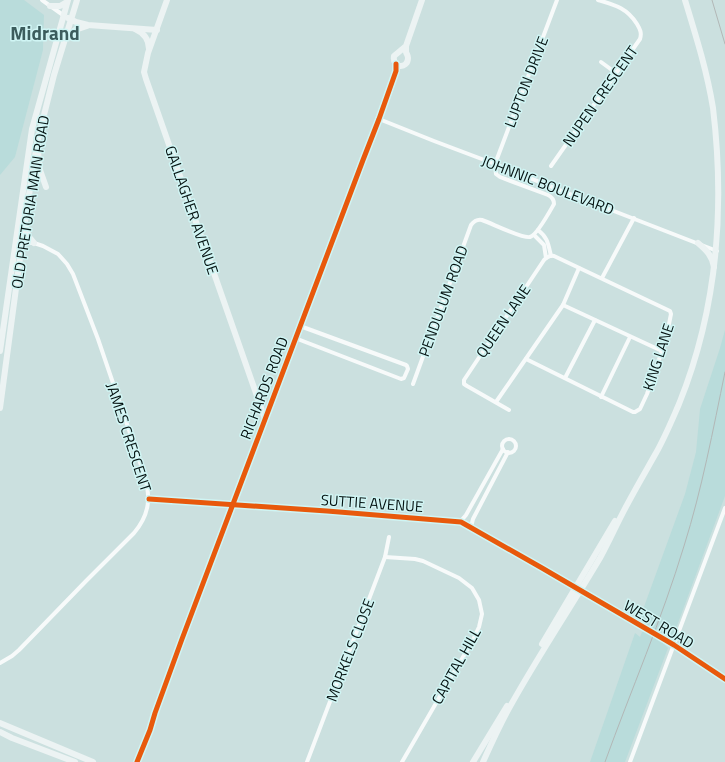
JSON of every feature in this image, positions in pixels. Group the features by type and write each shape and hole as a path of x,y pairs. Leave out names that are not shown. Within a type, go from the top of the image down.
{"main road":[{"name":"OLD PRETORIA MAIN ROAD","path":"0,408 37,143 54,75 77,0"},
{"name":"GALLAGHER AVENUE","path":"167,0 148,53 144,72 147,85 265,419"},
{"path":"403,52 408,58 407,62 406,64 398,65 394,58 396,54 403,52 406,46 422,0"},
{"path":"473,762 578,589 608,543 627,503 658,451 682,396 702,334 709,304 717,251 720,188 715,120 704,66 685,0"},
{"path":"50,6 60,6 67,1"},
{"name":"OLD PRETORIA MAIN ROAD","path":"0,351 32,129 67,1"},
{"path":"63,15 80,24 157,30"},
{"path":"65,38 75,30 88,25"},
{"path":"132,28 145,36 148,41 148,53"},
{"name":"RICHARDS ROAD","path":"135,762 155,713 398,65"},
{"path":"37,143 40,170 46,187"},
{"path":"25,221 28,236 34,243"},
{"path":"698,243 711,257 714,272"},
{"name":"SUTTIE AVENUE","path":"232,505 459,522 471,527 578,589"},
{"path":"483,762 512,702 578,589"},
{"name":"WEST ROAD","path":"578,589 672,644 725,679"},
{"path":"0,723 93,762"},
{"path":"0,732 75,762"}],"street":[{"path":"42,0 63,15"},
{"name":"LUPTON DRIVE","path":"495,164 557,0"},
{"name":"NUPEN CRESCENT","path":"551,166 640,39 641,32 627,11 598,0"},
{"path":"601,62 616,73"},
{"name":"JOHNNIC BOULEVARD","path":"379,119 717,251"},
{"path":"495,164 495,171 497,175 548,195 554,200 554,204 538,230 532,236 544,245 548,257"},
{"path":"602,278 634,218"},
{"name":"PENDULUM ROAD","path":"412,384 471,225 476,220 485,221 523,236 532,236"},
{"path":"538,230 547,239 548,257"},
{"name":"JAMES CRESCENT","path":"0,663 19,650 134,533 140,526 145,516 149,499 144,474 98,339 73,274 58,254 44,246 34,243 15,242"},
{"path":"509,410 496,402 563,305 579,268 554,256 548,257"},
{"name":"QUEEN LANE","path":"496,402 465,385 464,380 548,257"},
{"name":"KING LANE","path":"526,359 633,412 638,412 640,410 662,351 672,316 671,312 579,268"},
{"path":"563,305 662,351"},
{"path":"565,378 595,320"},
{"path":"295,338 401,379 404,378 408,369 408,366 406,365 300,326"},
{"path":"601,397 630,337"},
{"path":"459,522 466,515 480,491 503,449 502,445 504,441 508,439 512,440 515,444 515,448 508,452 472,520 471,527"},
{"path":"503,449 508,452"},
{"path":"480,491 486,494"},
{"name":"SUTTIE AVENUE","path":"149,499 232,505"},
{"path":"630,762 672,644 725,508"},
{"name":"MORKELS CLOSE","path":"307,762 385,557 389,537"},
{"name":"CAPITAL HILL","path":"385,557 416,559 459,578 472,588 479,600 482,614 479,627 472,642 402,762"}],"shaded area":[{"path":"0,0 24,0 44,15 43,50 15,157 0,175"},
{"path":"725,330 725,496 674,634 671,637 666,635 663,643 668,648 625,762 590,762 635,633 640,637 642,632 644,632 647,623 642,621 641,615 685,494 696,452 700,409"}],"railway":[{"path":"712,0 725,44"},
{"path":"605,762 656,627 684,546 702,481 725,372"}],"cycle path":[{"path":"137,762 150,730 182,639 379,119 396,71 396,64"},
{"path":"149,499 461,522 674,645 725,679"}],"district":[{"name":"Midrand","path":"45,32"}]}
